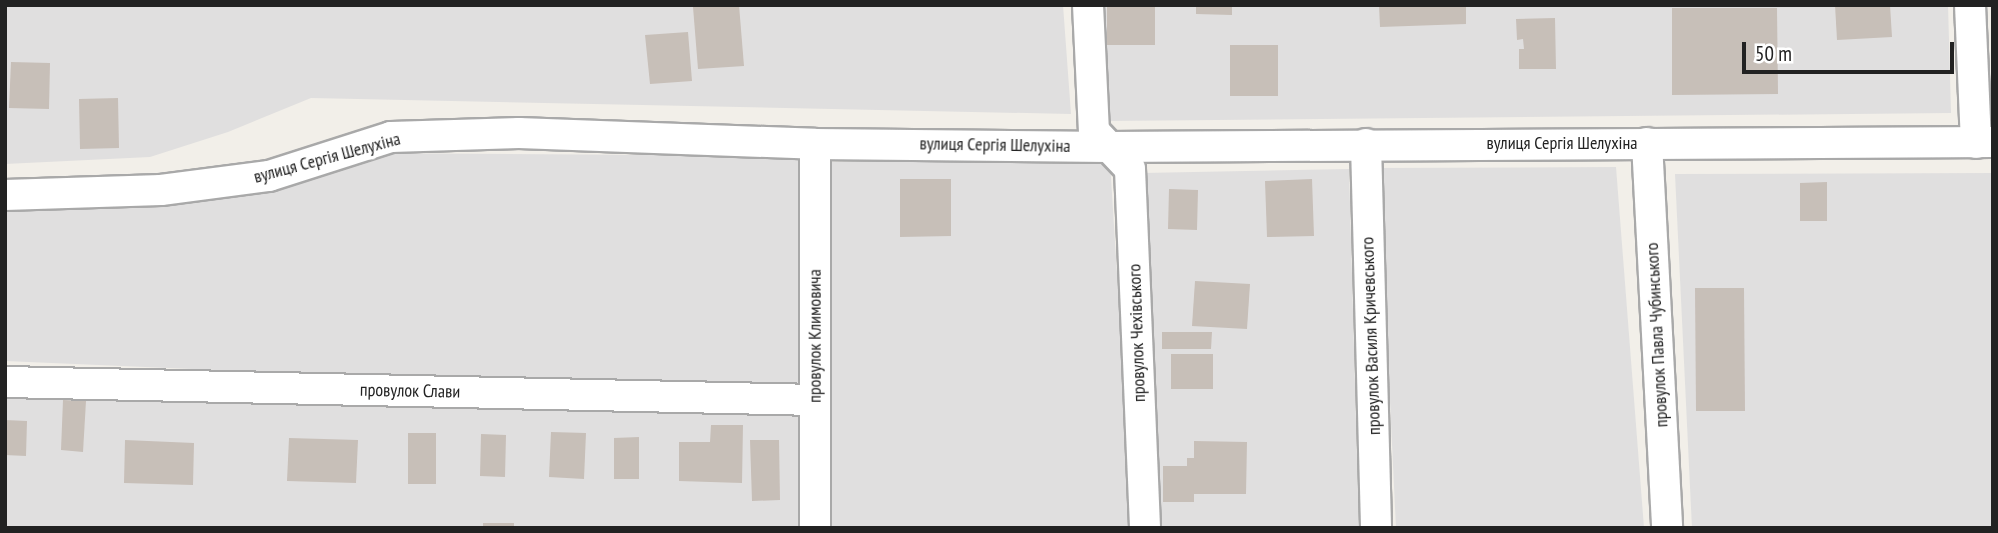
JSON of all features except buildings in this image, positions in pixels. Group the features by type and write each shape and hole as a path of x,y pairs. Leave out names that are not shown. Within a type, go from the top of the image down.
{"street":[{"name":"провулок Чехівського","path":"1088,5 1094,131 1130,169 1145,528"},
{"path":"1970,5 1985,142"},
{"name":"вулиця Сергія Шелухіна","path":"5,195 161,190 270,176 391,137 519,133 815,144 1109,147 1985,142"},
{"name":"провулок Павла Чубинського","path":"1647,143 1668,528"},
{"name":"провулок Климовича","path":"815,144 815,528"},
{"name":"провулок Василя Кричевського","path":"1366,144 1376,528"},
{"name":"провулок Слави","path":"5,382 815,400"}],"shaded area":[{"path":"5,5 1063,5 1071,114 311,98 228,132 150,157 5,164"},
{"path":"1101,5 1948,5 1951,113 1105,121"},
{"path":"356,153 798,156 806,395 5,361 5,204"},
{"path":"829,162 1110,162 1133,528 827,528"},
{"path":"1616,167 1644,528 1396,528 1379,168"},
{"path":"1349,169 1359,528 1159,528 1142,173"},
{"path":"1993,173 1993,528 1692,528 1675,174"},
{"path":"5,389 808,408 806,528 5,528"}]}
